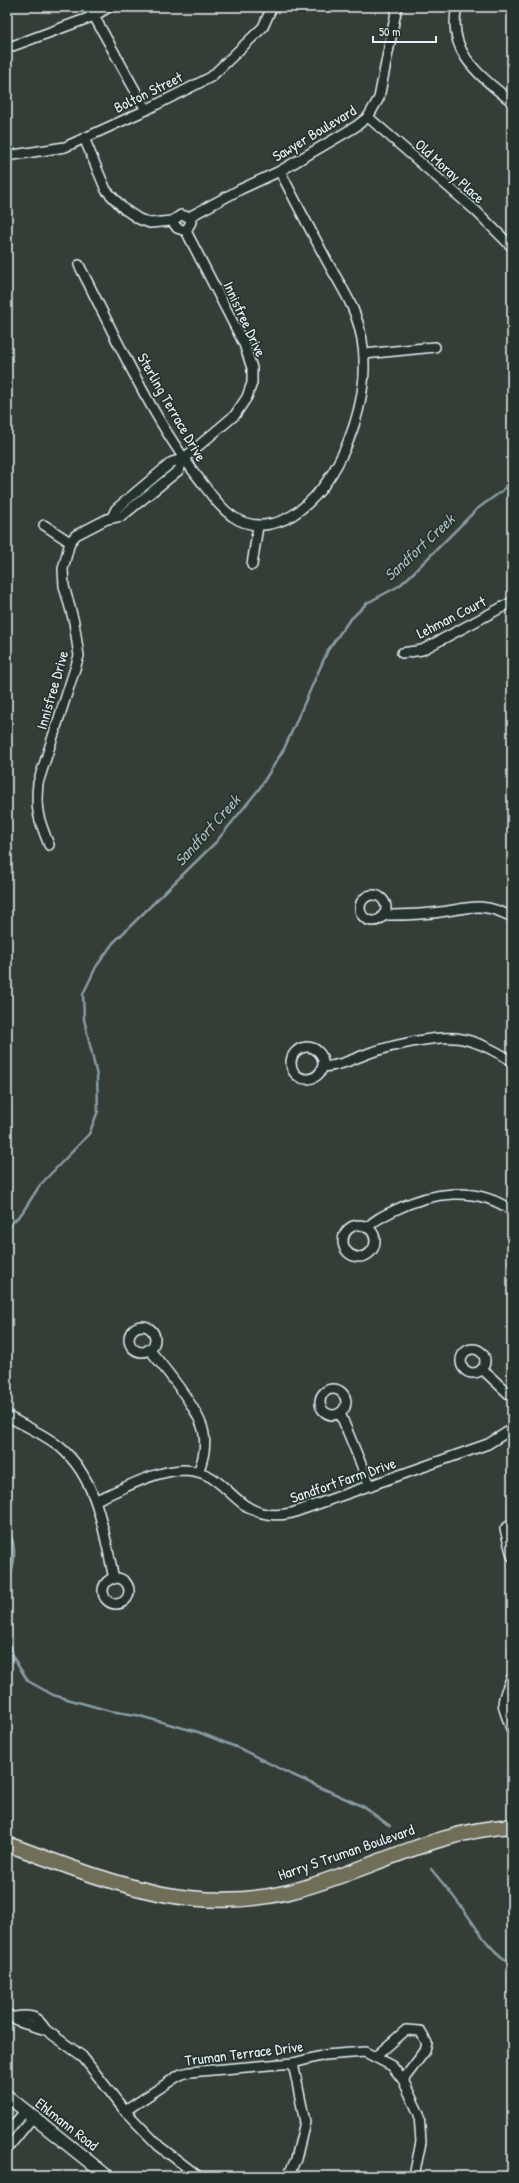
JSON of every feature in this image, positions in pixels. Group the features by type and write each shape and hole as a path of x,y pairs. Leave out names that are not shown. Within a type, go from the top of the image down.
{"main road":[{"name":"Harry S Truman Boulevard","path":"7,1844 114,1884 162,1896 208,1900 250,1899 289,1892 448,1836 486,1828 512,1826"}],"street":[{"path":"89,7 146,110"},
{"path":"7,48 94,16 109,7"},
{"name":"Bolton Street","path":"7,156 65,147 146,110 212,77 263,27 272,7"},
{"name":"Sawyer Boulevard","path":"84,138 106,190 124,209 140,220 150,223 172,221 181,215 189,217 241,189 280,171 355,127 368,117 379,98 397,7"},
{"path":"457,7 457,40 464,57 473,69 512,102"},
{"name":"Old Moray Place","path":"368,117 476,211 512,247"},
{"name":"Sterling Terrace Drive","path":"79,265 156,414 183,459 221,507 234,518 258,526 280,522 301,510 317,495 342,457 358,416 364,376 364,354 355,314 280,171"},
{"path":"172,221 177,228 186,231 190,222 189,217"},
{"name":"Innisfree Drive","path":"49,845 37,817 36,800 38,783 79,656 74,622 64,586 63,569 70,542 76,535 112,517 116,509 172,462 183,459 235,415 247,397 252,383 252,368 244,344 186,231"},
{"path":"364,354 435,347"},
{"path":"44,525 70,542"},
{"path":"252,565 258,526"},
{"name":"Lehman Court","path":"402,653 422,650 512,602"},
{"path":"384,915 441,912 461,907 482,906 512,917"},
{"path":"323,1067 338,1066 373,1052 411,1042 456,1038 479,1044 512,1061"},
{"path":"367,1228 374,1221 414,1201 436,1194 471,1195 490,1200 512,1211"},
{"path":"149,1349 188,1402 202,1427 204,1454 198,1472"},
{"path":"482,1369 512,1397"},
{"path":"340,1413 370,1486"},
{"path":"7,1416 43,1435 61,1448 75,1463 88,1481 96,1500 114,1578"},
{"name":"Sandfort Farm Drive","path":"96,1500 165,1472 184,1470 212,1476 249,1508 262,1513 278,1515 303,1510 488,1444 512,1429"},
{"path":"512,1523 505,1529 512,1556"},
{"path":"512,1677 502,1697 502,1704 512,1731"},
{"path":"11,2016 22,2023 46,2030 82,2056 125,2111 159,2146 198,2176"},
{"path":"375,2057 406,2030 420,2031 426,2042 424,2051 403,2080"},
{"name":"Truman Terrace Drive","path":"125,2111 181,2074 294,2063 332,2054 365,2052 392,2066 403,2080 419,2114 421,2142 414,2176"},
{"path":"288,2176 300,2148 305,2122 294,2063"},
{"name":"Ehlmann Road","path":"7,2096 107,2176"},
{"path":"7,2133 29,2114"},
{"path":"7,2149 29,2114"}],"waterway":[{"name":"Sandfort Creek","path":"7,1228 22,1213 40,1185 89,1134 98,1111 97,1076 84,1019 83,994 96,967 113,943 216,842 259,789 284,749 328,650 348,622 367,603 399,586 477,509 502,491 512,479"},
{"path":"7,1528 11,1535 14,1550 12,1572 7,1588"},
{"path":"7,1632 14,1659 28,1681 53,1695 110,1711 136,1715 198,1732 241,1749 284,1771 364,1807 390,1826"},
{"path":"431,1869 458,1902 486,1942 498,1954 512,1964"}]}
